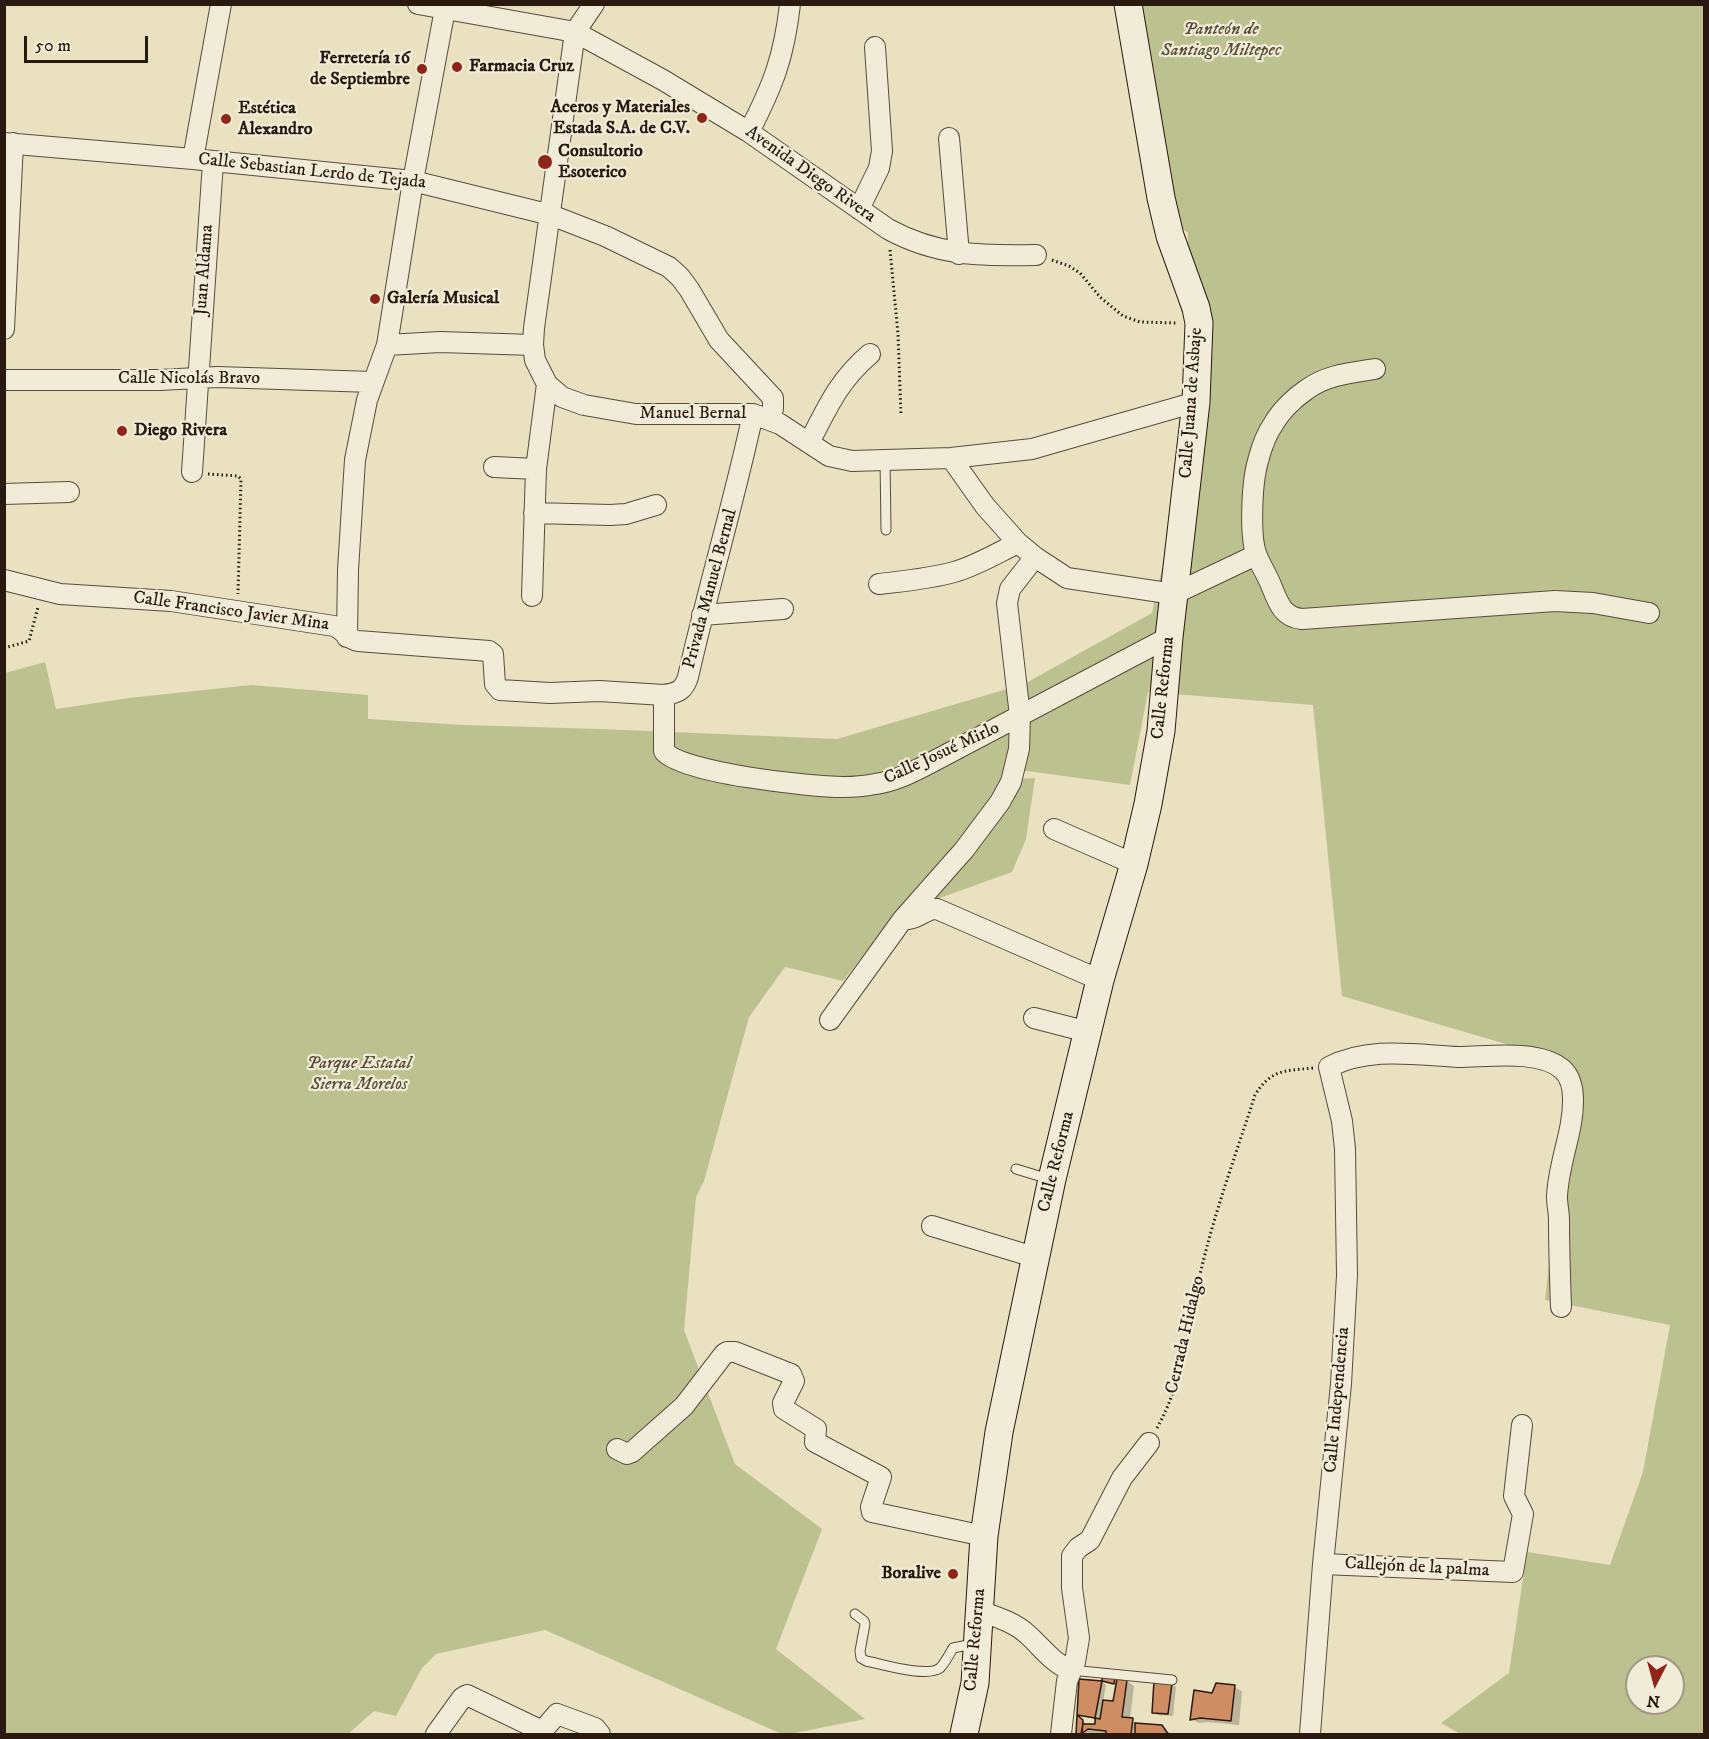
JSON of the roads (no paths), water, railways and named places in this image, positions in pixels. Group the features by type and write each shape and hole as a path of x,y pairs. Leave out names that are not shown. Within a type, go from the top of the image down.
{"street":[{"path":"193,159 221,4"},
{"name":"Avenida Diego Rivera","path":"418,4 575,32 663,80 749,132 907,240 959,254 1036,255"},
{"path":"532,596 536,469 547,384 535,360 533,345 575,32 594,4"},
{"path":"749,132 770,91 781,62 787,37 790,4"},
{"name":"Calle Juana de Asbaje","path":"1128,4 1161,198 1170,236 1196,308 1199,323 1196,402 1174,594"},
{"path":"347,637 348,570 355,460 361,423 387,345 413,181 445,9"},
{"path":"859,209 881,160 875,47"},
{"path":"949,138 959,254"},
{"path":"4,329 9,143"},
{"name":"Calle Sebastian Lerdo de Tejada","path":"9,143 413,181 551,215 581,225 669,267 680,277 719,340 773,398 774,404 761,416"},
{"name":"Juan Aldama","path":"192,472 213,162"},
{"path":"387,345 440,342 533,345"},
{"path":"809,442 836,390 870,354"},
{"path":"1375,369 1325,378 1306,390 1274,422 1258,461 1252,515 1256,555 1286,615 1294,618 1564,601 1593,603 1649,613"},
{"name":"Calle Nicolás Bravo","path":"4,380 197,378 373,382"},
{"name":"Manuel Bernal","path":"547,384 562,397 584,405 636,414 761,416 809,442 829,456 840,459 951,458 1032,449 1196,402"},
{"name":"Privada Manuel Bernal","path":"664,694 674,694 685,686 734,498 761,416"},
{"path":"951,458 986,506 1018,543 1067,578 1174,594 1256,555"},
{"path":"494,468 536,469"},
{"path":"4,494 69,492"},
{"path":"534,513 626,514 656,505"},
{"path":"879,584 931,578 954,572 1018,543"},
{"path":"830,1020 903,919 964,850 1000,802 1011,782 1017,764 1020,716 1007,603 1010,589 1035,557"},
{"name":"Calle Francisco Javier Mina","path":"4,580 60,594 171,601 334,626 347,637 358,641 489,651 493,654 495,684 500,690 664,694"},
{"name":"Calle Reforma","path":"964,1734 975,1683 984,1536 999,1432 1052,1179 1100,980 1134,864 1148,804 1161,731 1174,594"},
{"path":"702,615 783,609"},
{"name":"Calle Josué Mirlo","path":"664,694 664,752 675,761 721,772 821,786 846,787 878,784 903,776 1169,636"},
{"path":"1054,829 1134,864"},
{"path":"903,919 915,918 928,909 937,909 1100,980"},
{"path":"1034,1018 1088,1032"},
{"name":"Calle Independencia","path":"1310,1734 1323,1564 1341,1384 1347,1275 1345,1149 1342,1121 1329,1067 1359,1055 1412,1053 1459,1057 1539,1058 1563,1070 1570,1080 1573,1109 1557,1197 1561,1306"},
{"path":"932,1226 1034,1257"},
{"path":"617,1449 627,1454 632,1452 684,1406 728,1352 735,1352 790,1374 794,1381 783,1403 784,1409 816,1429 814,1442 881,1478 871,1507 872,1512 984,1536"},
{"name":"Callejón de la palma","path":"1323,1564 1511,1573 1515,1569 1523,1514 1514,1496 1522,1425"},
{"path":"1065,1667 1075,1662 1079,1638 1072,1588 1072,1556 1078,1548 1090,1540 1122,1478 1149,1443"},
{"path":"980,1611 1000,1618 1025,1632 1065,1667 1066,1692 1061,1734"},
{"path":"436,1734 464,1696 469,1695 540,1730 544,1729 557,1714 595,1728 600,1734"}],"lane":[{"path":"885,460 886,530"},
{"path":"1016,1169 1052,1179"},
{"path":"855,1614 865,1624 860,1651 861,1658 866,1661 933,1672 941,1667 953,1648 978,1643"},
{"path":"1065,1667 1172,1680"}],"place":[{"name":"Farmacia Cruz","path":"457,67"},
{"name":"Ferretería 16 de Septiembre","path":"422,69"},
{"name":"Aceros y Materiales Estada S.A. de C.V.","path":"702,118"},
{"name":"Estética Alexandro","path":"226,119"},
{"name":"Consultorio Esoterico","path":"545,162"},
{"name":"Galería Musical","path":"375,299"},
{"name":"Diego Rivera","path":"122,431"},
{"name":"Boralive","path":"953,1574"}],"park label":[{"name":"Panteón de Santiago Miltepec","path":"1221,40"},
{"name":"Parque Estatal Sierra Morelos","path":"359,1074"}]}
